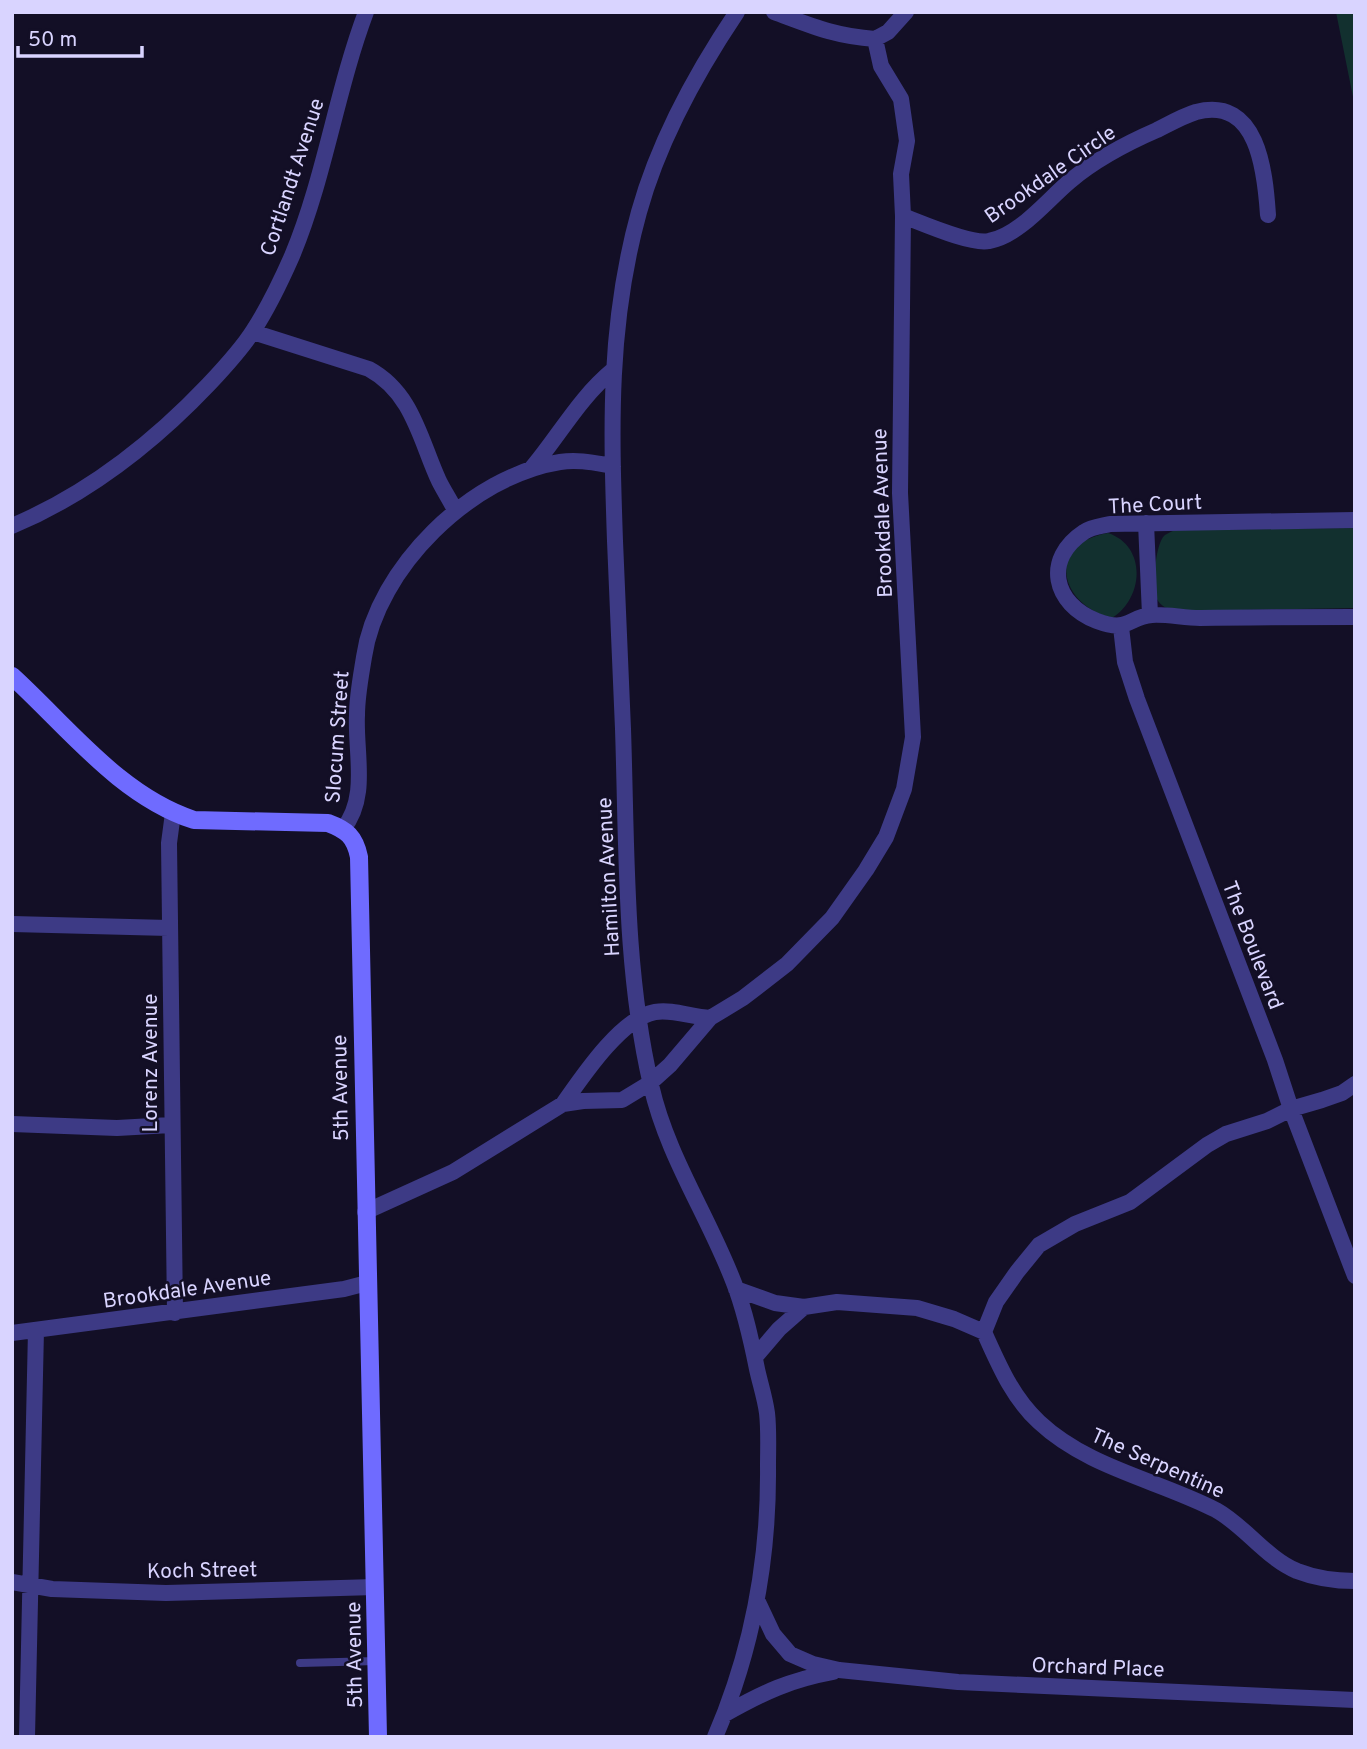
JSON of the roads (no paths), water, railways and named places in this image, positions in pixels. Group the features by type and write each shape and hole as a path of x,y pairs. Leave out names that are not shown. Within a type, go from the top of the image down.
{"street":[{"name":"Cortlandt Avenue","path":"12,526 62,501 117,468 193,401 253,332 292,255 317,184 366,12"},
{"name":"Hamilton Avenue","path":"715,1737 745,1652 765,1550 768,1499 767,1411 746,1316 736,1289 660,1124 638,1017 628,882 613,466 613,370 624,280 640,207 679,110 700,68 737,12"},
{"path":"774,12 813,28 847,37 875,39 888,32 906,12"},
{"name":"Brookdale Avenue","path":"563,1104 622,1100 650,1083 670,1065 710,1018 743,998 787,964 832,918 866,870 886,837 904,789 913,737 900,494 903,216 901,174 907,141 901,99 881,66 875,39"},
{"name":"Brookdale Circle","path":"903,216 972,240 986,242 999,239 1029,219 1072,179 1102,159 1195,112 1211,110 1226,111 1240,117 1252,137 1266,181 1268,215"},
{"path":"253,332 369,369 384,377 402,397 418,425 439,480 455,510"},
{"name":"Slocum Street","path":"531,469 594,385 613,370"},
{"name":"Slocum Street","path":"344,828 353,817 358,801 356,715 368,635 389,590 409,560 455,510 495,485 531,469 569,461 588,461 613,466"},
{"name":"The Court","path":"1121,627 1096,621 1068,603 1059,586 1057,567 1068,547 1086,530 1110,524 1355,520"},
{"path":"1146,523 1150,615"},
{"path":"1121,627 1150,615 1185,618 1355,617"},
{"name":"The Boulevard","path":"1121,627 1125,662 1137,699 1355,1276"},
{"path":"12,676 141,795 173,813 194,820 306,821 344,828"},
{"name":"Lorenz Avenue","path":"173,813 169,843 169,928 175,1313"},
{"name":"5th Avenue","path":"344,828 356,841 359,857 378,1737"},
{"path":"12,924 169,928"},
{"path":"638,1017 670,1011 691,1017 710,1018"},
{"name":"Brookdale Avenue","path":"365,1212 453,1172 563,1104 611,1042 638,1017"},
{"path":"736,1289 775,1303 804,1307 837,1302 905,1306 954,1319 984,1332 996,1302 1039,1245 1075,1224 1130,1202 1226,1134 1342,1093 1355,1084"},
{"path":"12,1124 117,1128 171,1125"},
{"name":"Brookdale Avenue","path":"12,1333 175,1313 345,1289 367,1283"},
{"path":"755,1357 779,1329 804,1307"},
{"path":"27,1737 36,1330"},
{"name":"The Serpentine","path":"984,1332 1005,1379 1025,1407 1040,1424 1078,1451 1219,1512 1296,1571 1326,1579 1355,1581"},
{"name":"Koch Street","path":"12,1582 52,1589 166,1593 375,1587"},
{"name":"Orchard Place","path":"757,1600 773,1634 790,1654 839,1671 958,1682 1355,1700"},
{"name":"Orchard Place","path":"725,1714 768,1690 800,1678 839,1671"}],"lane":[{"path":"300,1662 376,1661"}]}
